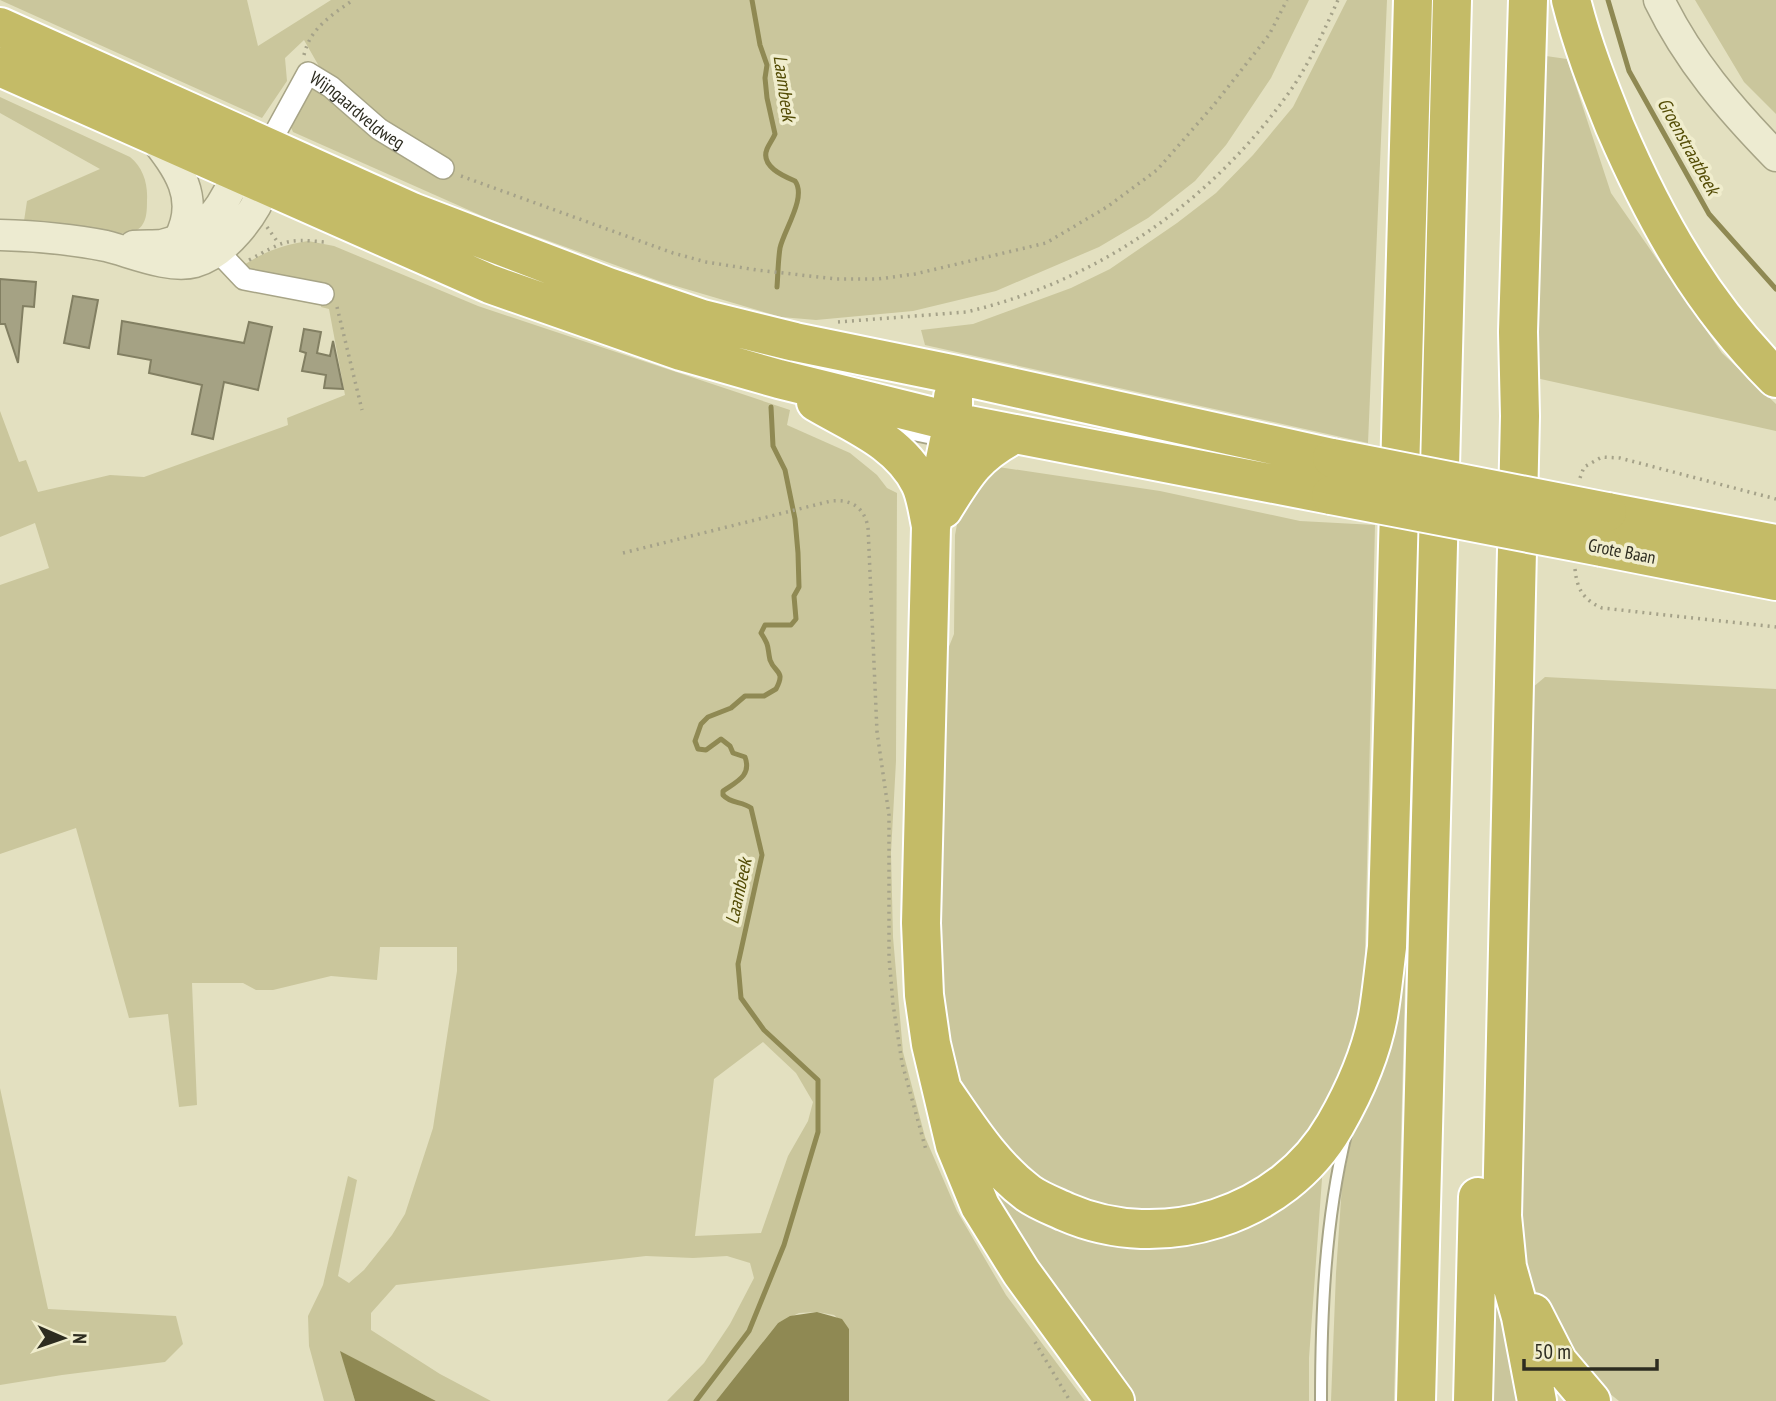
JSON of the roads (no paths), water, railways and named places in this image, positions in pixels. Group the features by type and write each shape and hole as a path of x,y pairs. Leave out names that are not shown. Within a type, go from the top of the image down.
{"highway":[{"path":"943,1091 996,1164 1029,1193 1077,1217 1145,1230 1186,1227 1228,1215 1286,1183 1312,1157 1335,1126 1359,1077 1377,1019 1387,947 1413,0"},
{"path":"1416,1401 1452,0"},
{"path":"1473,1401 1508,0"},
{"path":"1528,0 1518,332 1520,416 1502,1191 1503,1240 1527,1340 1537,1401"},
{"path":"1571,0 1592,69 1613,121 1668,239 1721,317 1776,378"},
{"name":"Grote Baan","path":"0,27 412,212 608,287 702,319 1332,458 1470,484 1604,529 1776,581"},
{"path":"0,67 490,284 681,351 779,379 889,446 920,483 931,527"},
{"path":"952,374 950,433 931,527 921,923 924,995 931,1044 955,1145 980,1206 1021,1272 1115,1401"},
{"name":"Grote Baan","path":"779,379 950,433 1015,434 1469,522 1604,529 1776,544"},
{"path":"920,483 950,433"},
{"path":"931,527 963,474 986,450 1015,434"},
{"path":"1502,1191 1512,1241 1534,1317 1558,1362 1591,1401"}],"street":[{"path":"1659,0 1678,37 1700,70 1776,156"},
{"name":"Wijngaardveldweg","path":"268,146 308,73 331,87 379,130 443,168"},
{"path":"152,134 175,164 189,202 188,234"},
{"path":"0,235 43,236 106,246 164,262 193,263 217,252 247,218 252,179 268,146"},
{"path":"106,246 161,245 188,234 209,219 252,179"},
{"path":"188,234 217,252 244,279 323,294"}],"lane":[{"path":"853,422 950,433"},
{"path":"1321,1401 1321,1348 1327,1255 1340,1156 1359,1077"}],"waterway":[{"name":"Laambeek","path":"752,0 760,45 767,65 767,98 775,134 767,149 767,160 774,169 795,181 798,188 797,204 780,248 777,287"},
{"name":"Groenstraatbeek","path":"1608,0 1629,71 1709,214 1776,289"},
{"name":"Laambeek","path":"696,1401 749,1331 784,1245 818,1132 818,1080 764,1030 741,998 738,964 762,855 751,808 726,798 723,791 745,774 745,757 733,753 730,746 721,739 706,750 698,749 695,741 701,724 708,717 731,708 745,696 764,696 776,689 780,675 770,660 767,644 761,633 765,625 791,625 796,619 794,596 799,587 795,519 785,470 773,446 771,407"}]}
